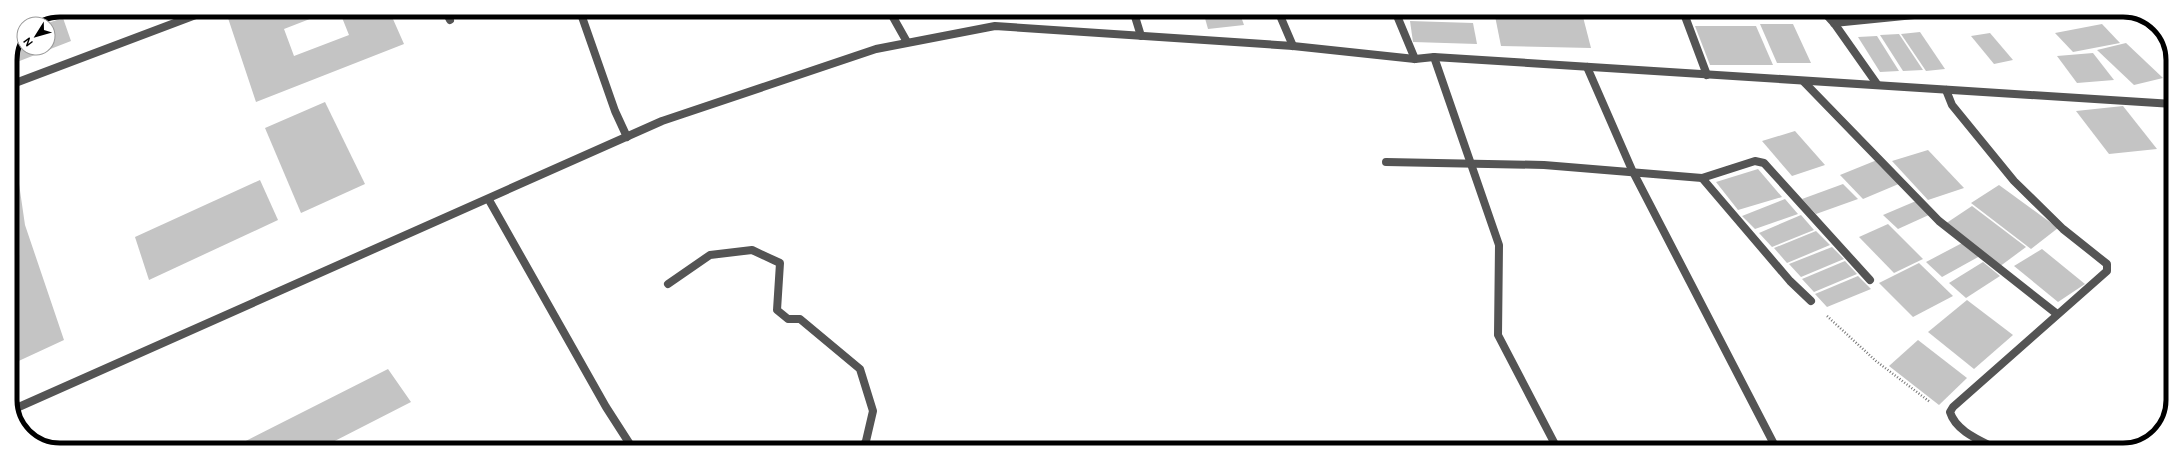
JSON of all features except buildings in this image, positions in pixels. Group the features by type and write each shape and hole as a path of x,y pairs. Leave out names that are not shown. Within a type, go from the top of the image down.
{"street":[{"path":"17,82 190,17"},
{"path":"582,17 615,111 627,137"},
{"path":"893,17 907,42"},
{"path":"1135,17 1141,36"},
{"path":"1281,17 1293,46"},
{"path":"1398,17 1415,59"},
{"path":"1685,17 1707,74"},
{"path":"1828,17 1877,84"},
{"path":"1834,23 1892,17"},
{"path":"18,407 489,200 662,121 876,49 995,26 1293,46 1415,59 1434,57 1707,74 1804,82 1877,84 1946,90 2166,104"},
{"path":"1434,57 1499,245 1498,336 1554,443"},
{"path":"1587,67 1632,170 1773,443"},
{"path":"1804,82 1939,221 2057,314"},
{"path":"1946,90 1952,105 2014,181 2063,228 2107,264 2107,271 1953,406 1950,416 1960,427 1987,443"},
{"path":"1386,162 1469,161 1632,170 1702,178 1755,161 1764,163 1870,280"},
{"path":"1702,178 1790,281 1811,301"},
{"path":"489,200 606,407 629,443"},
{"path":"668,284 710,255 752,250 780,263 777,310 788,319 800,319 860,369 873,411 865,443"}],"path":[{"path":"1811,301 1876,361 1950,416"}]}
